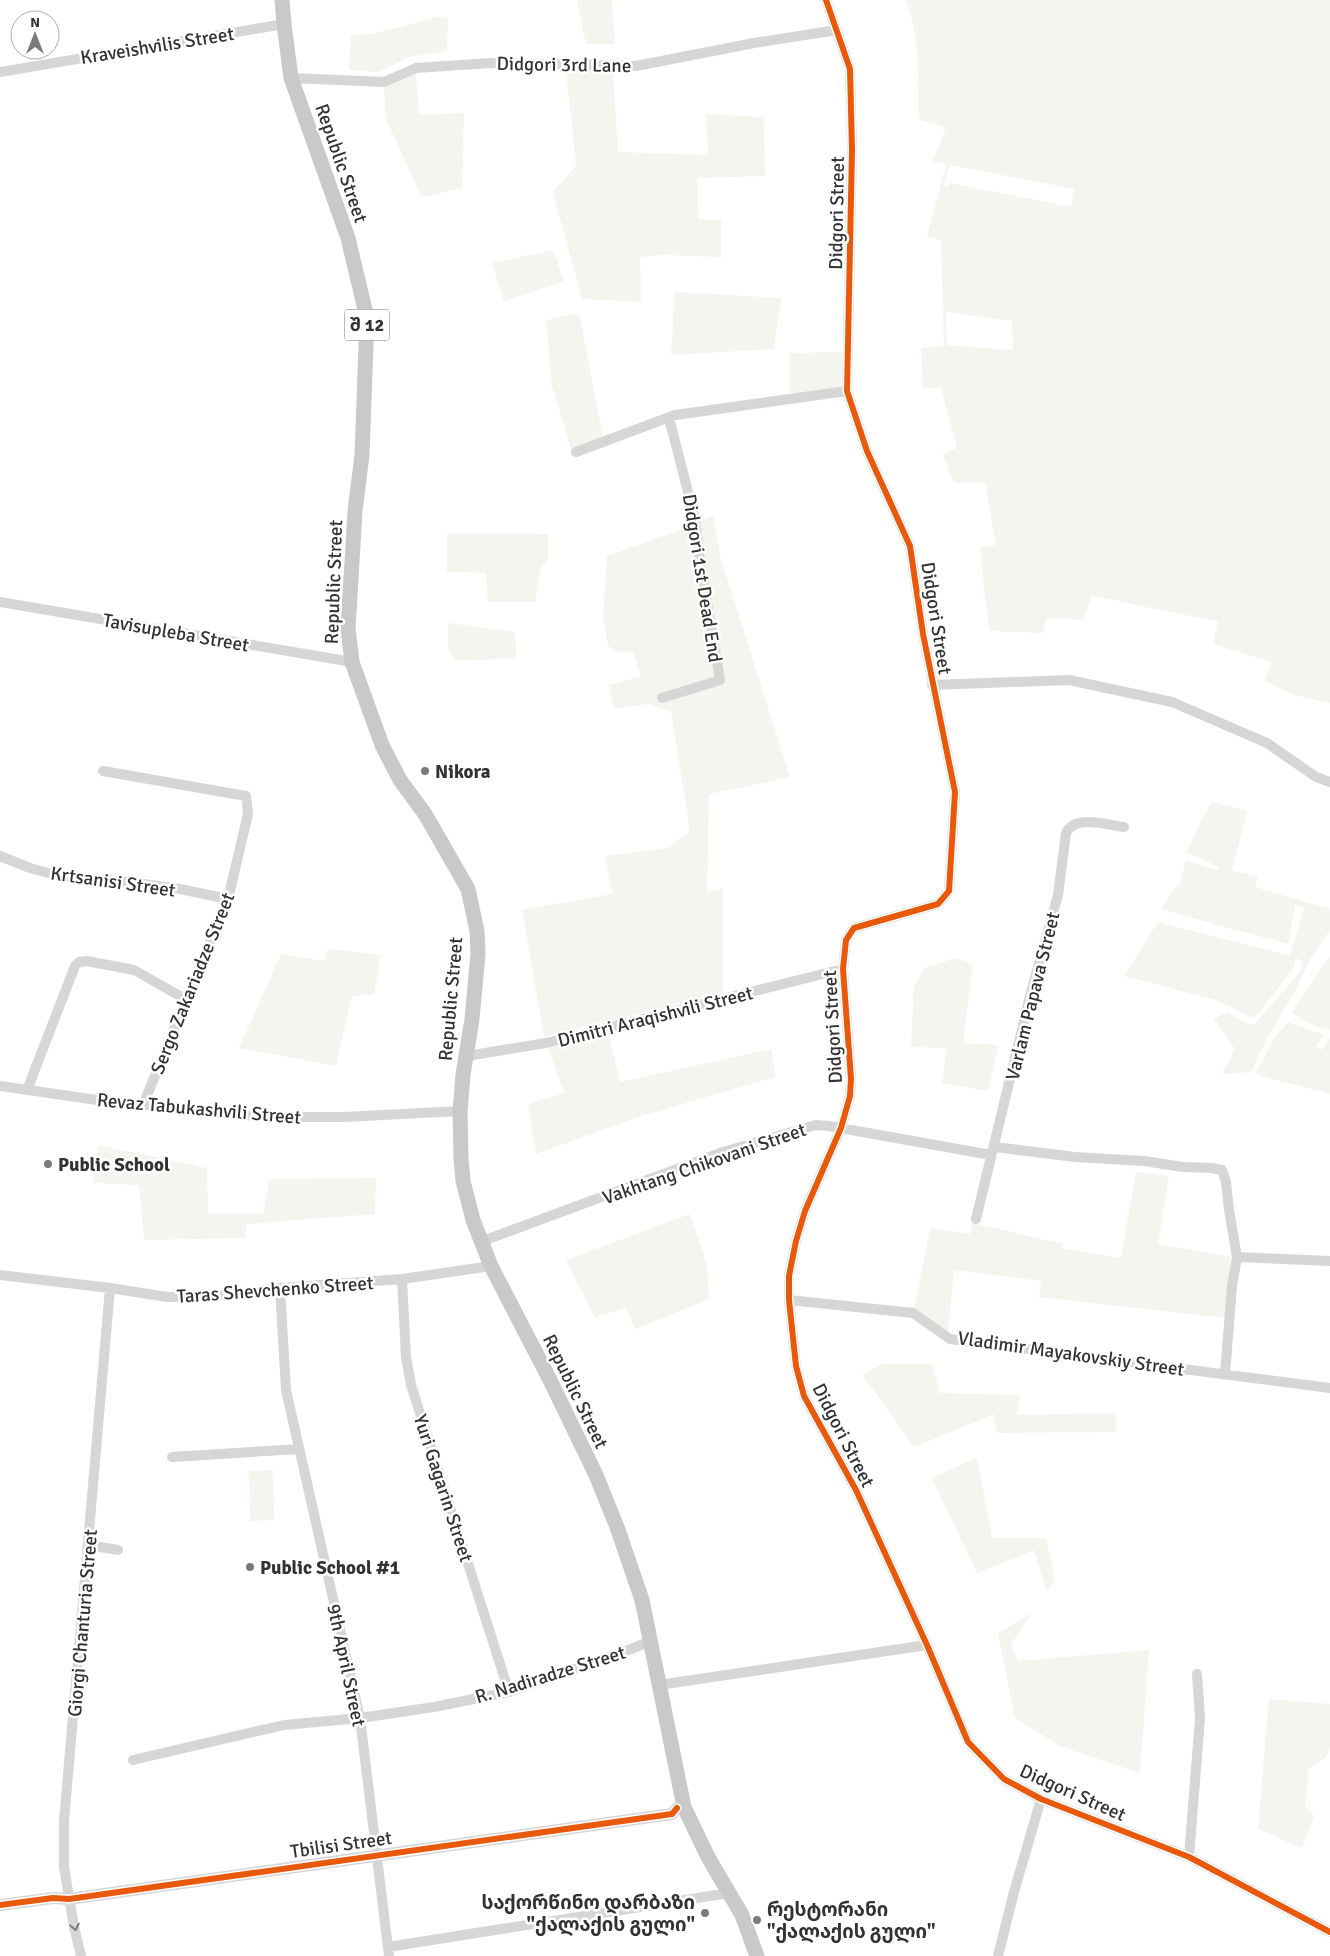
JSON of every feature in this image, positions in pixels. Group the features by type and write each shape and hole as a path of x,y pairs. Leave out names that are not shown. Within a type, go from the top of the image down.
{"main road":[{"name":"Republic Street","path":"282,0 291,78 348,238 367,318 362,455 355,511 348,628 352,662 382,745 400,780 425,814 468,889 477,931 478,954 460,1111 461,1159 473,1220 491,1266 550,1380 596,1475 617,1527 642,1600 660,1685 680,1808 742,1915 757,1956"}],"street":[{"name":"Didgori Street","path":"826,0 850,69 851,87 852,150 847,391 867,451 910,546 932,686 955,792 949,891 938,904 854,928 846,940 843,969 851,1079 850,1096 841,1128 805,1211 796,1241 789,1276 789,1300 796,1366 804,1396 856,1490 927,1646 968,1742 1004,1779 1041,1799 1189,1857 1330,1932"},
{"name":"Kraveishvilis Street","path":"0,72 284,24"},
{"name":"Didgori 3rd Lane","path":"291,78 384,82 416,68 491,63 636,66 754,43 838,30"},
{"path":"576,452 676,415 847,391"},
{"name":"Didgori 1st Dead End","path":"662,698 720,680 700,561 695,519 669,418"},
{"name":"Tavisupleba Street","path":"0,602 352,662"},
{"path":"932,686 1069,680 1172,702 1267,743 1316,777 1330,782"},
{"name":"Sergo Zakariadze Street","path":"103,771 246,796 248,814 228,899 143,1105"},
{"name":"Varlam Papava Street","path":"976,1219 1031,992 1058,894 1066,833 1069,827 1077,822 1124,827"},
{"name":"Krtsanisi Street","path":"0,856 30,868 59,876 129,882 180,889 228,899"},
{"path":"27,1090 75,966 79,962 87,961 134,970 187,1000"},
{"name":"Dimitri Araqishvili Street","path":"467,1056 546,1043 843,969"},
{"name":"Revaz Tabukashvili Street","path":"0,1086 143,1105 263,1117 344,1117 460,1111"},
{"name":"Vakhtang Chikovani Street","path":"480,1242 723,1152 816,1125 993,1151 1144,1161 1222,1170 1226,1182 1238,1257"},
{"path":"1225,1374 1232,1286 1238,1257 1330,1261"},
{"name":"Taras Shevchenko Street","path":"0,1275 167,1297 207,1296 280,1288 402,1280 491,1266"},
{"name":"Yuri Gagarin Street","path":"402,1280 406,1357 411,1385 509,1692"},
{"name":"Giorgi Chanturia Street","path":"81,1956 64,1867 64,1821 110,1288"},
{"name":"9th April Street","path":"280,1288 286,1390 360,1718 389,1952"},
{"name":"Vladimir Mayakovskiy Street","path":"789,1300 913,1313 950,1339 1330,1388"},
{"path":"172,1458 299,1449"},
{"path":"89,1545 118,1550"},
{"name":"R. Nadiradze Street","path":"133,1760 284,1726 360,1718 434,1707 509,1692 650,1641"},
{"path":"660,1685 927,1646"},
{"path":"1189,1857 1200,1718 1197,1674"},
{"path":"998,1956 1041,1799"},
{"name":"Tbilisi Street","path":"0,1906 54,1898 68,1894 376,1850 672,1814 680,1808"},
{"path":"389,1952 729,1893"}],"shaded area":[{"path":"577,0 612,0 615,44 586,44"},
{"path":"905,0 1330,0 1330,703 1294,695 1265,681 1271,662 1213,644 1218,621 1092,595 1083,620 1047,618 1043,633 989,631 980,547 996,545 985,482 954,483 943,454 957,448 941,388 923,388 921,348 944,346 941,240 927,237 946,165 933,161 946,127 919,120 918,59 914,27","holes":["950,165 1075,189 1071,207 950,183 948,187 944,186","946,312 1012,321 1013,350 947,345"]},
{"path":"437,17 448,18 447,51 409,57 378,72 349,70 351,35 373,34"},
{"path":"566,70 613,71 618,152 708,155 706,114 764,117 765,176 697,178 698,219 721,220 721,257 661,255 640,257 641,302 582,299 553,192 576,166"},
{"path":"416,74 419,115 464,113 462,188 422,197 386,119 384,85"},
{"path":"553,250 564,281 504,301 492,263"},
{"path":"675,292 781,298 774,349 671,355"},
{"path":"579,313 603,438 571,449 552,386 546,320"},
{"path":"842,352 841,390 790,395 790,353"},
{"path":"713,515 720,556 790,777 709,794 707,893 723,888 723,992 544,1037 522,910 612,894 605,856 668,848 690,831 671,711 648,704 614,709 609,685 641,676 633,651 620,652 608,646 603,617 607,556 686,528"},
{"path":"447,533 548,534 548,559 540,569 535,602 488,602 486,573 447,572"},
{"path":"448,623 515,632 516,659 454,660 448,647"},
{"path":"1211,802 1247,811 1232,870 1258,877 1255,887 1330,909 1330,930 1310,959 1294,994 1269,1034 1251,1072 1222,1074 1235,1049 1214,1019 1227,1012 1245,1023 1254,1025 1300,972 1302,961 1296,958 1293,969 1254,1018 1216,1000 1124,976 1158,922 1290,956 1304,908 1295,904 1288,944 1160,909 1181,881 1186,861 1216,870 1219,867 1186,852"},
{"path":"328,949 381,955 374,994 352,996 336,1066 239,1048 281,954 325,961"},
{"path":"1330,956 1330,1030 1317,1027 1292,1013"},
{"path":"955,958 973,964 963,1043 999,1045 988,1091 942,1083 947,1048 911,1047 914,986 925,968"},
{"path":"1288,1022 1324,1035 1316,1046 1322,1050 1330,1037 1330,1094 1255,1074 1274,1039"},
{"path":"608,1032 620,1082 772,1049 775,1077 638,1117 536,1154 528,1104 564,1093 548,1048"},
{"path":"98,1145 207,1168 208,1213 264,1213 269,1179 376,1178 375,1214 247,1224 245,1238 144,1240 139,1185 93,1183"},
{"path":"1136,1172 1169,1176 1158,1244 1231,1257 1226,1318 1039,1297 1041,1281 954,1270 948,1334 914,1310 930,1228 970,1234 972,1223 1063,1244 1062,1248 1121,1258"},
{"path":"690,1214 707,1265 709,1299 635,1329 626,1307 595,1318 566,1260"},
{"path":"884,1364 932,1364 940,1393 1020,1395 1017,1415 1116,1413 1116,1432 997,1433 994,1414 914,1447 862,1374"},
{"path":"977,1457 992,1538 1046,1538 1055,1580 1047,1592 1034,1550 977,1573 932,1478"},
{"path":"273,1470 274,1520 250,1521 249,1471"},
{"path":"1032,1613 1011,1644 1018,1661 1149,1650 1140,1773 1060,1746 1015,1718 998,1633"},
{"path":"1269,1699 1330,1704 1330,1747 1326,1757 1309,1768 1305,1806 1314,1816 1302,1848 1258,1829"}],"cycle path":[{"path":"826,0 850,69 852,150 847,391 867,451 910,546 923,634 955,792 949,891 938,904 854,928 846,940 843,969 851,1079 850,1096 841,1128 805,1211 796,1241 789,1276 789,1300 796,1366 804,1396 856,1490 927,1645 968,1742 1004,1779 1041,1799 1189,1857 1330,1932"},
{"path":"0,1905 53,1898 69,1899 672,1814 677,1808"}],"place":[{"name":"Nikora","path":"425,771"},
{"name":"Public School","path":"48,1164"},
{"name":"Public School #1","path":"250,1567"},
{"name":"საქორწინო დარბაზი \"ქალაქის გული\"","path":"705,1913"},
{"name":"რესტორანი \"ქალაქის გული\"","path":"757,1920"}]}
